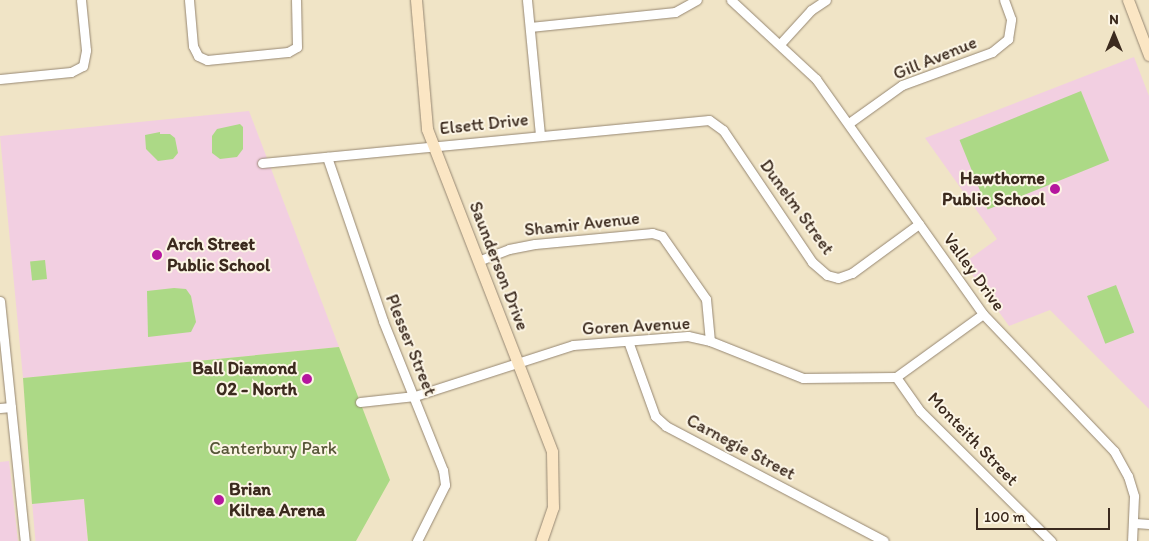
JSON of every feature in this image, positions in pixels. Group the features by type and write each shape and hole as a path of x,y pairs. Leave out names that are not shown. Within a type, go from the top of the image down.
{"street":[{"path":"0,80 72,72 83,66 86,50 81,0"},
{"path":"189,0 193,46 198,56 207,60 288,52 297,47 296,0"},
{"name":"Saunderson Drive","path":"416,0 428,130 552,452 553,507 541,541"},
{"path":"527,0 540,134"},
{"path":"530,27 675,12 698,0"},
{"name":"Valley Drive","path":"731,0 816,79 983,314 1114,450 1128,476 1134,496 1135,523 1132,541"},
{"path":"780,44 811,10 826,0"},
{"name":"Gill Avenue","path":"849,123 902,85 992,52 1008,39 1011,19 1004,0"},
{"path":"1128,0 1149,55"},
{"name":"Elsett Drive","path":"262,163 540,134 709,120"},
{"name":"Dunelm Street","path":"709,120 722,130 812,262 828,276 838,278 852,273 919,224"},
{"name":"Plesser Street","path":"327,157 383,321 415,396 443,470 445,486 417,541"},
{"name":"Shamir Avenue","path":"478,261 509,249 534,244 652,233 662,236 706,299 710,341"},
{"path":"0,301 25,541"},
{"path":"896,377 983,314"},
{"name":"Goren Avenue","path":"360,402 415,396 573,345 688,336 710,341 803,378 896,377"},
{"name":"Carnegie Street","path":"628,341 655,416 666,426 884,541"},
{"name":"Monteith Street","path":"896,377 920,411 1051,541"},
{"path":"0,408 11,407"},
{"path":"1135,523 1149,524"}],"shaded area":[{"name":"Hawthorne Public School","path":"1134,57 1149,96 1149,409 1050,310 1009,326 964,263 997,239 925,138"},
{"name":"Arch Street Public School","path":"249,111 339,347 23,378 0,136"},
{"path":"9,461 18,541 0,541 0,462"},
{"path":"84,499 88,541 35,541 32,504"}],"green space":[{"path":"1081,91 1109,161 988,210 960,140"},
{"path":"240,124 243,127 243,149 237,157 220,159 212,153 212,136 217,129"},
{"path":"160,132 160,134 170,134 175,138 178,153 173,159 158,161 146,149 145,135"},
{"path":"45,260 47,279 32,280 30,262"},
{"path":"1116,285 1134,333 1105,344 1087,296"},
{"path":"174,288 186,289 191,296 196,322 191,332 148,337 147,291"},
{"name":"Canterbury Park","path":"339,347 390,480 356,541 88,541 84,499 32,504 23,378"}],"place":[{"name":"Hawthorne Public School","path":"1055,189"},
{"name":"Arch Street Public School","path":"157,255"},
{"name":"Ball Diamond 02 - North","path":"307,379"},
{"name":"Brian Kilrea Arena","path":"219,500"}]}
